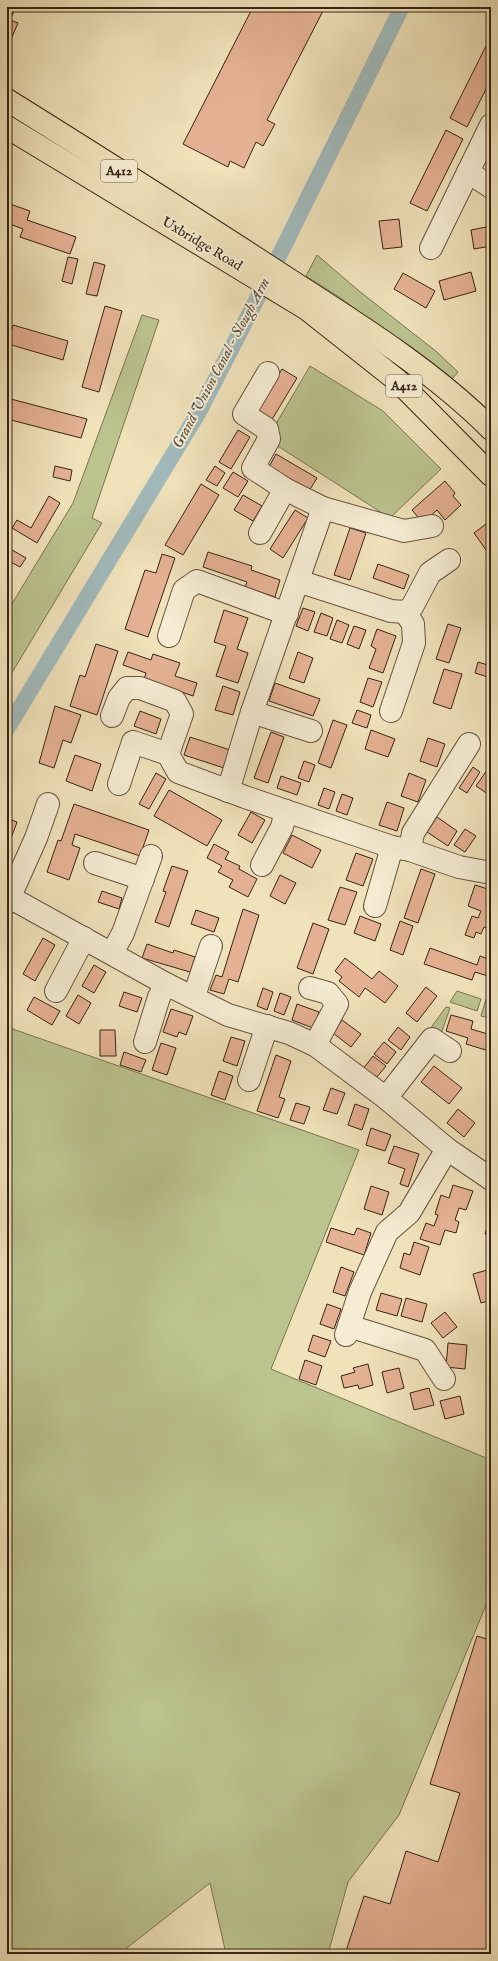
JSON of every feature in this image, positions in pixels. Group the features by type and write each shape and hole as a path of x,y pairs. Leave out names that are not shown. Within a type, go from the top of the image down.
{"main road":[{"name":"Uxbridge Road","path":"7,100 226,249 311,302 402,354 474,412 491,429"},
{"name":"Uxbridge Road","path":"7,127 226,249"},
{"name":"Uxbridge Road","path":"311,302 398,381 491,475"}],"street":[{"path":"431,248 491,125"},
{"path":"468,172 491,187"},
{"path":"268,373 244,414 267,429 269,439 253,468 285,489 323,508 404,531 432,526"},
{"path":"260,532 285,489"},
{"path":"228,791 252,712 323,508"},
{"path":"298,581 391,611 405,612 412,607 430,573 448,560"},
{"path":"169,636 184,590 197,581 286,614"},
{"path":"391,711 414,642 413,624 405,612"},
{"path":"112,716 119,698 127,688 140,688 176,701 182,714 168,754"},
{"path":"252,712 310,731"},
{"path":"119,784 133,742 168,754 178,772 228,791 401,849 459,867 491,873"},
{"path":"375,906 401,849 413,833 469,744"},
{"path":"48,804 36,838 9,900 84,938 166,984 194,996 228,1015 289,1033 315,1045 386,1098 447,1149 491,1179"},
{"path":"262,865 282,827 286,811"},
{"path":"112,953 123,933 151,856"},
{"path":"95,863 143,879"},
{"path":"56,991 84,938"},
{"path":"194,996 211,946"},
{"path":"144,1042 159,997 166,984"},
{"path":"310,988 328,992 337,1004 315,1045"},
{"path":"249,1080 267,1026"},
{"path":"386,1098 432,1039 450,1051"},
{"path":"444,1379 425,1350 348,1330 360,1292 387,1232 409,1213 447,1149"}],"green space":[{"path":"317,255 359,291 437,352 458,372 452,379 339,297 306,276"},
{"path":"142,315 159,320 92,518 102,523 7,681 7,612 73,503"},
{"path":"310,366 383,411 441,469 390,518 273,443 273,429"},
{"path":"457,991 481,999 477,1011 450,1002"},
{"path":"486,999 491,1001 491,1018 481,1016"},
{"path":"446,1007 450,1008 440,1037 430,1029"},
{"path":"7,1027 359,1150 271,1369 491,1460 491,1593 399,1815 348,1882 328,1954 226,1954 210,1883 119,1954 7,1954"}],"building":[{"path":"7,7 16,7 10,20 18,23 12,37 7,35"},
{"path":"253,7 325,7 267,120 275,124 263,146 256,142 244,168 230,161 228,167 183,144"},
{"path":"487,44 491,46 491,79 467,127 450,118"},
{"path":"446,130 463,139 427,211 410,203"},
{"path":"7,203 30,211 27,220 76,237 70,254 20,237 23,229 7,223"},
{"path":"399,219 402,247 383,249 379,221"},
{"path":"491,226 491,246 474,249 471,230"},
{"path":"68,257 78,259 72,284 62,281"},
{"path":"94,262 105,265 97,296 86,294"},
{"path":"471,272 476,291 444,300 439,281"},
{"path":"403,273 435,291 426,308 394,289"},
{"path":"105,306 122,311 99,392 82,387"},
{"path":"13,325 68,341 63,360 8,344"},
{"path":"282,369 297,378 271,421 256,412"},
{"path":"7,398 87,419 81,438 7,419"},
{"path":"238,430 250,437 231,469 219,462"},
{"path":"276,454 317,478 309,491 269,467"},
{"path":"55,466 72,470 70,481 53,477"},
{"path":"215,466 225,473 217,486 206,480"},
{"path":"233,472 248,481 238,497 223,488"},
{"path":"445,481 455,493 453,496 461,505 445,520 437,510 423,523 412,510"},
{"path":"201,484 219,495 183,555 165,545"},
{"path":"243,495 262,506 253,521 234,510"},
{"path":"49,496 60,503 37,543 12,528 17,520 31,528"},
{"path":"295,510 308,518 283,558 270,549"},
{"path":"490,521 491,522 491,557 474,533"},
{"path":"350,528 366,533 350,580 334,575"},
{"path":"7,547 26,558 20,567 7,560"},
{"path":"208,552 252,566 251,570 280,580 275,597 245,587 247,582 203,567"},
{"path":"162,554 175,558 148,637 125,629 145,570 156,573"},
{"path":"378,564 409,575 404,589 373,578"},
{"path":"303,608 315,612 308,631 296,626"},
{"path":"224,610 248,618 237,649 248,653 238,683 216,676 226,646 214,642"},
{"path":"321,613 333,618 327,636 314,632"},
{"path":"337,620 349,625 342,643 330,639"},
{"path":"448,624 461,628 449,663 436,659"},
{"path":"354,626 366,630 359,649 347,644"},
{"path":"377,629 396,636 383,673 369,668 376,649 371,646"},
{"path":"96,644 118,651 97,715 70,706 80,675 85,677"},
{"path":"128,652 151,660 153,654 180,663 175,676 197,683 193,696 144,679 146,673 123,665"},
{"path":"298,652 313,658 304,683 289,678"},
{"path":"478,662 491,666 491,678 475,673"},
{"path":"444,669 462,674 451,709 433,703"},
{"path":"368,678 382,682 373,707 360,702"},
{"path":"491,680 491,694 487,692"},
{"path":"275,683 320,699 313,716 269,701"},
{"path":"223,686 240,692 233,715 215,710"},
{"path":"55,706 81,715 71,743 63,740 54,768 39,763"},
{"path":"357,710 371,715 367,728 352,723"},
{"path":"140,711 161,719 156,734 134,726"},
{"path":"333,720 347,725 331,768 318,763"},
{"path":"371,730 395,739 388,757 365,749"},
{"path":"271,732 284,737 268,783 254,778"},
{"path":"190,737 230,750 224,768 184,755"},
{"path":"428,738 445,744 437,767 420,761"},
{"path":"75,755 101,764 92,791 66,781"},
{"path":"304,761 315,765 309,782 298,778"},
{"path":"473,767 480,772 467,793 459,788"},
{"path":"487,770 491,773 491,796 476,786"},
{"path":"156,773 166,779 149,809 139,804"},
{"path":"409,773 426,780 418,802 401,796"},
{"path":"281,776 301,783 297,795 277,788"},
{"path":"324,788 335,792 329,809 318,805"},
{"path":"169,790 222,820 207,846 154,816"},
{"path":"342,794 353,798 347,815 336,811"},
{"path":"387,802 404,808 397,831 379,825"},
{"path":"74,804 149,830 140,856 75,834 72,845 80,848 69,880 47,872 58,840 61,841"},
{"path":"251,812 265,820 252,843 238,835"},
{"path":"437,817 457,831 448,846 427,832"},
{"path":"7,818 17,822 7,849"},
{"path":"465,829 476,836 465,852 454,845"},
{"path":"292,835 321,850 312,868 283,853"},
{"path":"214,844 229,852 225,859 240,866 239,869 257,879 248,897 229,887 233,880 218,872 222,866 207,858"},
{"path":"356,853 373,859 363,886 346,880"},
{"path":"172,866 188,871 169,927 155,922 166,892 163,891"},
{"path":"421,869 435,874 418,923 404,918"},
{"path":"280,875 296,883 285,904 270,896"},
{"path":"475,885 491,890 491,930 484,927 481,934 476,932 474,938 465,935 472,916 478,918 481,911 468,906"},
{"path":"340,887 357,892 345,925 328,920"},
{"path":"102,891 122,898 119,909 98,902"},
{"path":"243,909 259,915 238,982 229,979 224,994 210,990 216,975 222,977"},
{"path":"196,910 219,918 214,932 191,924"},
{"path":"360,916 381,924 375,941 354,933"},
{"path":"400,921 413,926 403,955 390,950"},
{"path":"313,923 329,929 313,974 297,968"},
{"path":"43,938 55,945 35,981 23,974"},
{"path":"147,944 173,953 174,950 195,957 190,972 142,958"},
{"path":"430,948 477,965 480,956 491,960 491,977 475,972 472,980 424,964"},
{"path":"345,958 372,979 379,971 398,986 385,1003 365,988 359,997 339,981 342,977 335,971"},
{"path":"94,965 106,972 94,993 82,986"},
{"path":"426,987 437,996 417,1022 406,1013"},
{"path":"263,988 273,992 267,1010 257,1006"},
{"path":"124,992 142,998 137,1012 119,1006"},
{"path":"280,993 291,997 284,1015 274,1011"},
{"path":"78,995 91,1003 79,1024 66,1016"},
{"path":"34,997 60,1011 52,1025 27,1010"},
{"path":"297,1004 319,1012 313,1028 292,1020"},
{"path":"171,1009 193,1016 186,1035 179,1032 177,1037 163,1032"},
{"path":"451,1015 473,1021 471,1029 491,1035 491,1054 488,1053 489,1051 466,1044 468,1038 446,1031"},
{"path":"342,1020 361,1034 351,1047 333,1033"},
{"path":"398,1027 410,1037 401,1050 388,1040"},
{"path":"100,1030 115,1030 116,1056 100,1056"},
{"path":"231,1037 245,1041 237,1066 223,1061"},
{"path":"384,1042 396,1052 387,1064 374,1054"},
{"path":"161,1043 176,1048 167,1075 152,1070"},
{"path":"124,1052 146,1060 141,1072 120,1065"},
{"path":"276,1055 291,1061 279,1097 285,1099 278,1118 257,1111"},
{"path":"373,1056 386,1066 376,1078 363,1069"},
{"path":"434,1066 462,1088 449,1104 421,1082"},
{"path":"219,1071 233,1076 225,1100 211,1095"},
{"path":"331,1088 345,1093 337,1114 323,1110"},
{"path":"296,1103 310,1107 304,1124 290,1120"},
{"path":"355,1104 369,1109 362,1130 348,1125"},
{"path":"458,1109 475,1123 464,1137 447,1123"},
{"path":"371,1128 391,1135 385,1151 366,1145"},
{"path":"394,1146 419,1154 408,1187 400,1184 405,1169 388,1163"},
{"path":"453,1185 473,1191 466,1210 459,1208 455,1220 459,1222 456,1233 445,1230 440,1245 420,1239 426,1223 434,1226 438,1215 435,1214 441,1195 449,1198"},
{"path":"371,1186 389,1192 382,1215 364,1209"},
{"path":"491,1216 491,1236 485,1234"},
{"path":"331,1228 354,1235 357,1228 371,1233 364,1255 326,1242"},
{"path":"414,1242 429,1247 420,1275 400,1268 404,1253 410,1255"},
{"path":"341,1267 354,1272 345,1296 333,1292"},
{"path":"491,1269 491,1300 481,1303 473,1274"},
{"path":"381,1293 402,1299 397,1316 376,1310"},
{"path":"406,1298 427,1304 422,1322 401,1316"},
{"path":"327,1304 341,1309 334,1329 320,1324"},
{"path":"445,1312 457,1327 443,1338 431,1323"},
{"path":"313,1335 331,1341 325,1357 308,1351"},
{"path":"448,1343 467,1345 465,1369 446,1367"},
{"path":"305,1360 322,1366 316,1385 299,1379"},
{"path":"368,1364 373,1385 359,1389 358,1385 344,1388 341,1376 355,1372 353,1368"},
{"path":"399,1368 404,1388 387,1393 382,1372"},
{"path":"429,1388 434,1405 414,1410 410,1393"},
{"path":"460,1396 464,1414 445,1419 440,1401"},
{"path":"490,1427 491,1453 489,1453"},
{"path":"491,1627 491,1954 345,1954 364,1896 390,1904 406,1851 438,1862 460,1793 430,1784 477,1636 487,1639"}],"waterway":[{"name":"Grand Union Canal - Slough Arm","path":"7,729 200,410 283,248 402,7"}]}
